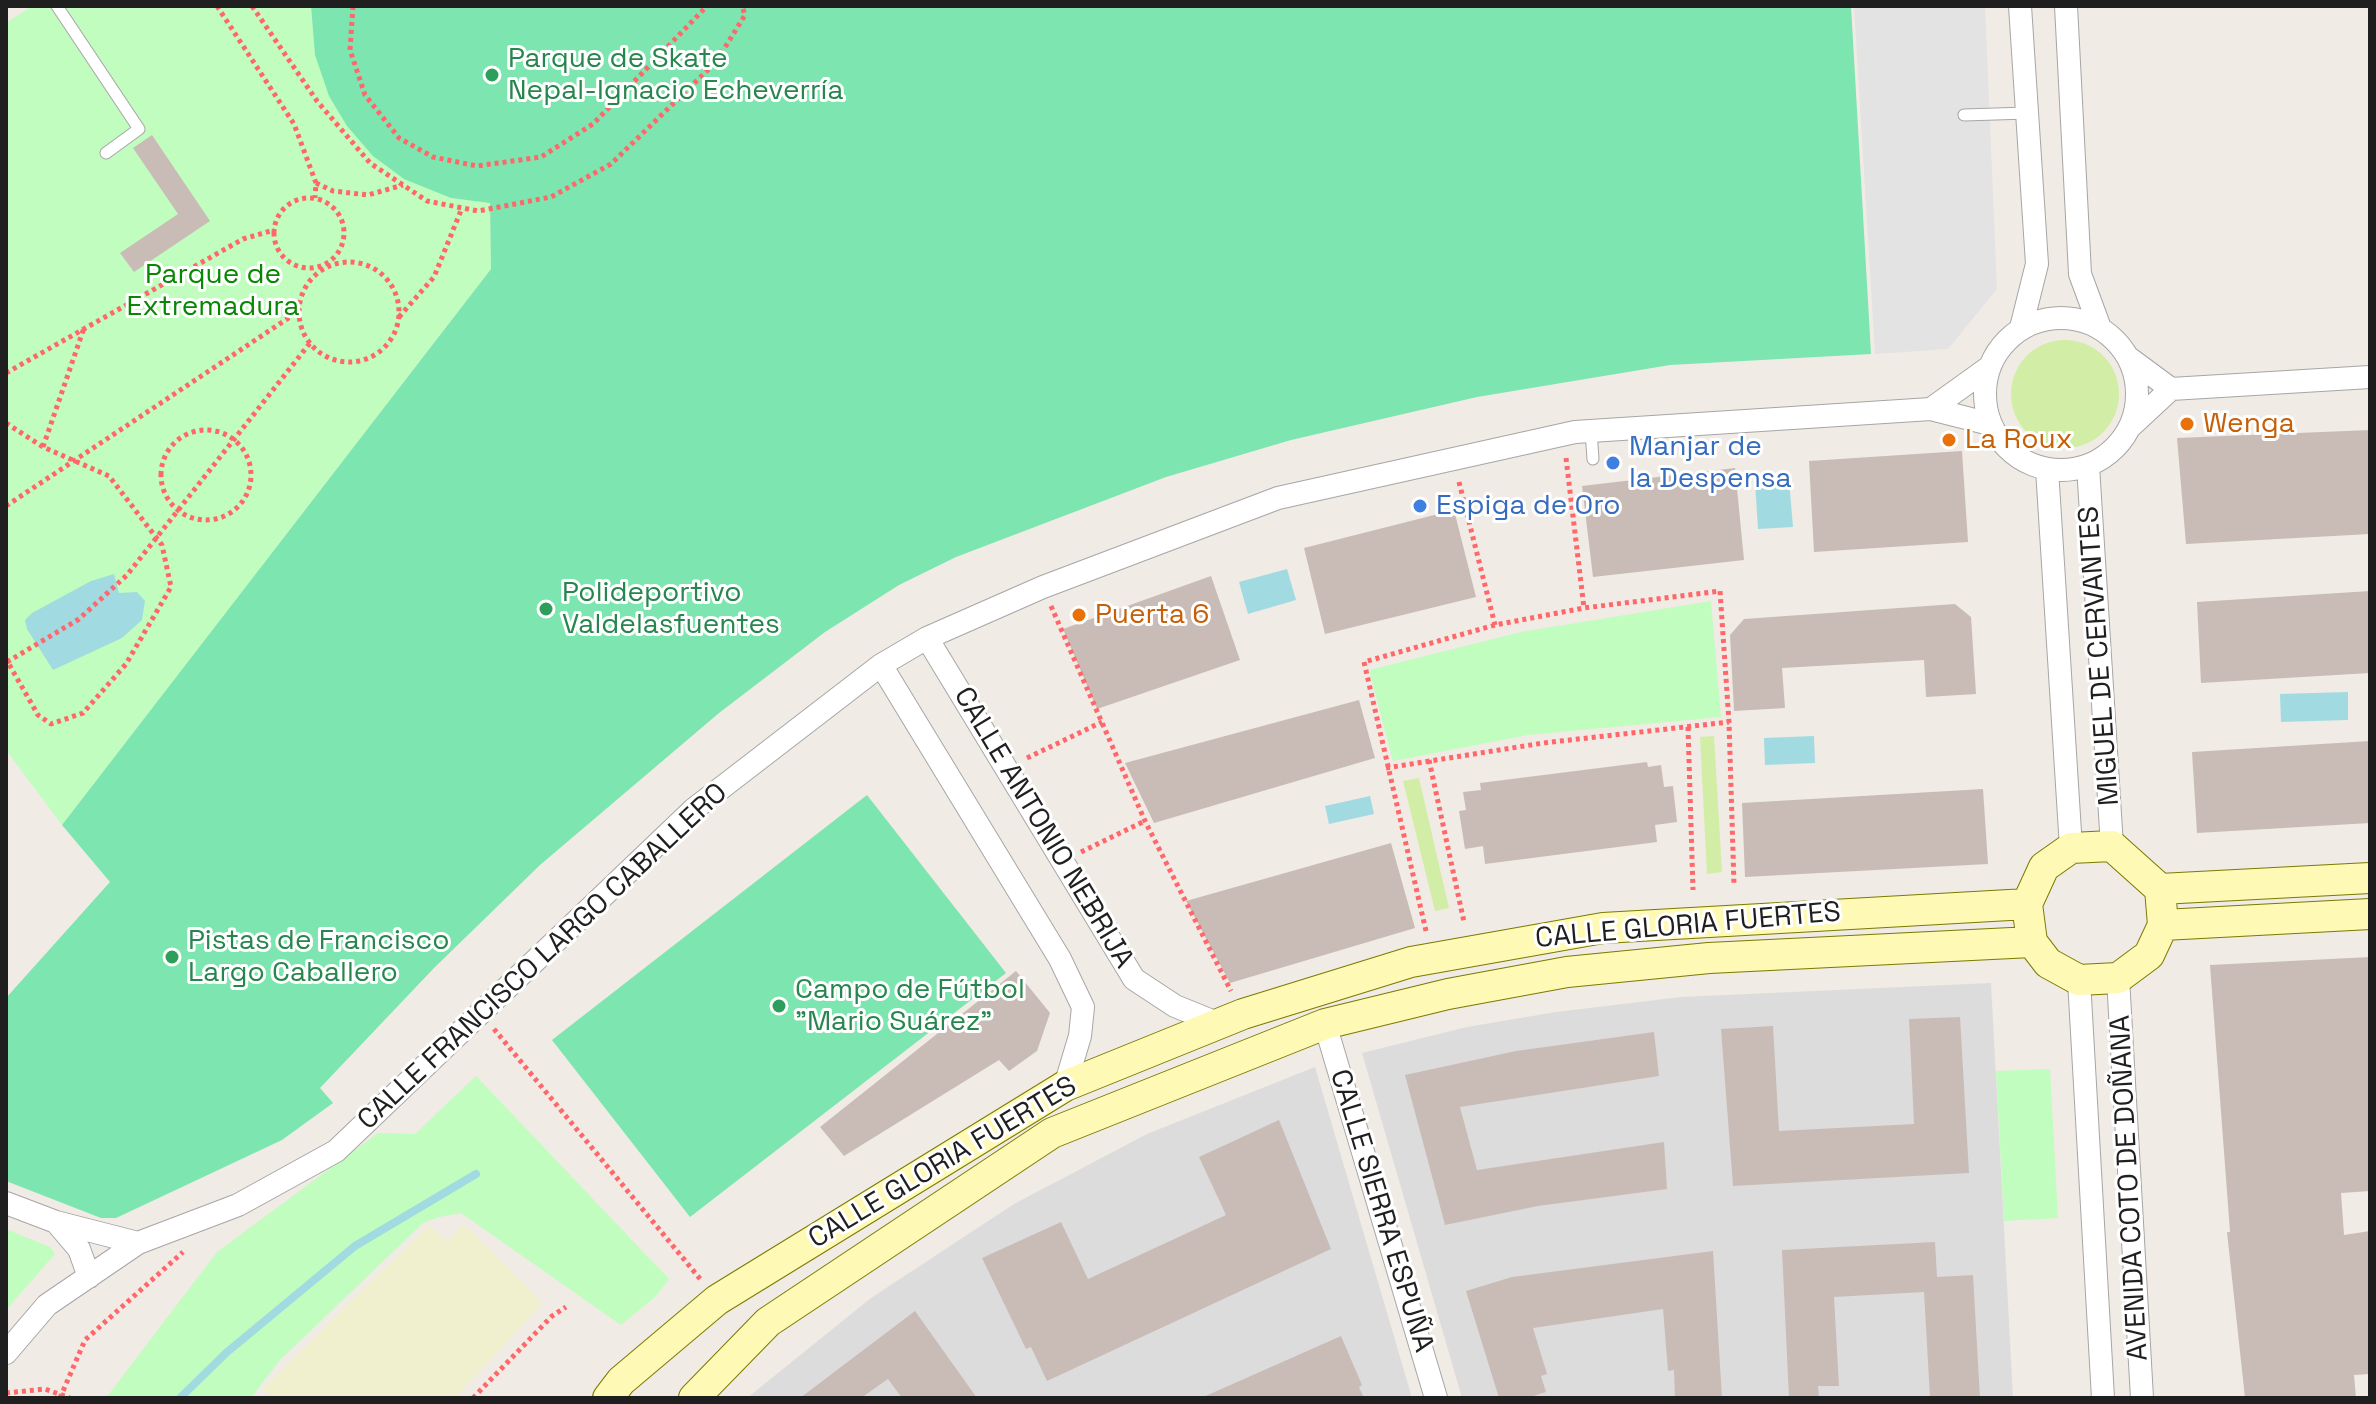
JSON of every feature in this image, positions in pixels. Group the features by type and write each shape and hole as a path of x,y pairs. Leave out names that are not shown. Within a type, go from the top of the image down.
{"main road":[{"path":"2112,846 2160,889 2163,925 2149,955 2118,978 2079,980 2048,963 2032,942 2027,904 2044,867 2071,848 2112,846"},
{"path":"2160,889 2370,878"},
{"name":"CALLE GLORIA FUERTES","path":"608,1398 621,1381 717,1300 1065,1086 1230,1018 1411,962 1603,928 2027,904"},
{"path":"2163,925 2370,914"},
{"name":"CALLE GLORIA FUERTES","path":"694,1398 768,1322 1052,1133 1325,1024 1448,994 1567,972 1709,958 2032,942"}],"street":[{"path":"2020,6 2037,264 2021,328"},
{"path":"2066,6 2080,274 2100,328 2129,358 2171,389"},
{"path":"2100,328 2061,317 2021,328 2002,344 1988,368 1983,394 1990,424 2017,457 2047,469 2088,466 2110,452 2130,427 2171,389 2370,377"},
{"path":"2129,358 2137,392 2130,427"},
{"path":"1931,409 1988,368"},
{"name":"CALLE FRANCISCO LARGO CABALLERO","path":"6,1353 47,1305 138,1243 238,1205 336,1151 694,809 881,665 927,638 1043,587 1278,498 1564,434 1931,409 1990,424"},
{"name":"MIGUEL DE CERVANTES","path":"2088,466 2112,846"},
{"name":"MIGUEL DE CERVANTES","path":"2047,469 2071,848"},
{"name":"CALLE ANTONIO NEBRIJA","path":"927,638 1134,979 1175,1006 1230,1018"},
{"name":"CALLE ANTONIO NEBRIJA","path":"881,665 1060,959 1083,1007 1080,1036 1065,1086"},
{"name":"AVENIDA COTO DE DOÑANA","path":"2118,978 2142,1398"},
{"name":"AVENIDA COTO DE DOÑANA","path":"2079,980 2103,1398"},
{"name":"CALLE SIERRA ESPUÑA","path":"1325,1024 1436,1398"},
{"path":"6,1203 56,1222 138,1243"},
{"path":"56,1222 79,1249 89,1277"}],"lane":[{"path":"57,6 139,129 106,153"},
{"path":"1964,115 2027,113"},
{"path":"1591,431 1593,459"}],"path":[{"path":"217,6 294,124 316,183 315,198"},
{"path":"252,6 317,101 370,163 427,201 478,211 551,197 611,164 716,62 745,15 742,6"},
{"path":"353,6 350,50 365,95 399,138 433,157 477,166 541,157 593,124 707,6"},
{"path":"316,183 333,191 368,195 403,185"},
{"path":"399,318 392,286 382,274 351,262 335,260 316,267 295,265 279,251 274,230 277,219 292,202 315,198 334,208 341,216 344,237 335,260 309,281 299,311 310,343 338,360 370,357 389,340 399,318 434,277 462,208"},
{"path":"6,373 243,239 274,230"},
{"path":"6,506 299,311"},
{"path":"43,447 84,328"},
{"path":"6,423 43,447 109,476 156,537 162,545 171,587 126,664 83,713 51,724 38,715 7,661 79,619 118,584 156,537 177,510 234,440 310,343"},
{"path":"205,430 234,440 250,464 248,492 241,504 217,519 203,521 177,510 167,498 161,468 176,441 205,430"},
{"path":"1564,434 1584,608"},
{"path":"1453,459 1495,625"},
{"path":"1043,587 1230,1018"},
{"path":"1426,931 1364,662 1495,625 1584,608 1720,591 1729,722 1734,885"},
{"path":"1007,767 1102,722"},
{"path":"1386,768 1729,722"},
{"path":"1688,727 1693,890"},
{"path":"1429,760 1464,922"},
{"path":"1064,860 1145,821"},
{"path":"481,1013 717,1300"},
{"path":"61,1395 85,1340 185,1251"},
{"path":"473,1398 552,1316 566,1307"},
{"path":"6,1393 45,1389 70,1398"}],"shaded area":[{"path":"1854,6 1985,6 1997,289 1948,349 1875,354"},
{"path":"1991,983 2013,1398 1462,1398 1362,1053 1467,1027 1556,1012 1681,997"},
{"path":"1315,1067 1412,1398 747,1398 871,1298 1014,1204 1147,1134"}],"green space":[{"name":"Parque de Extremadura","path":"32,6 311,6 315,55 451,198 490,202 491,269 62,825 6,750 6,23"},
{"name":"Polideportivo Valdelasfuentes","path":"311,6 1851,6 1871,354 1670,365 1477,397 1291,440 1166,477 956,557 899,585 825,632 719,713 540,865 434,968 320,1088 333,1103 282,1140 116,1218 101,1218 6,1181 6,998 110,882 62,825 491,269 490,203 451,198 404,179 373,156 347,126 329,96 315,55"},
{"path":"2065,340 2086,344 2103,356 2115,373 2119,394 2115,415 2103,432 2086,444 2065,448 2044,444 2027,432 2015,415 2011,394 2015,373 2027,356 2044,344"},
{"path":"1711,601 1721,717 1528,735 1393,761 1369,670 1521,632"},
{"path":"1714,736 1722,872 1707,874 1700,737"},
{"path":"1419,778 1449,908 1435,911 1403,781"},
{"name":"Campo de Fútbol \"Mario Suárez\"","path":"867,795 1006,973 690,1217 552,1040"},
{"path":"2050,1069 2058,1218 2004,1221 1996,1071"},
{"path":"476,1076 669,1279 656,1296 621,1325 461,1213 439,1217 423,1223 279,1361 251,1398 106,1398 217,1252 378,1133 415,1134"},
{"path":"464,1224 543,1303 455,1398 274,1398 263,1388 429,1225 447,1242"},
{"path":"6,1229 50,1247 55,1254 6,1310"}],"water":[{"path":"1789,480 1793,527 1758,529 1755,482"},
{"path":"1287,569 1296,600 1248,614 1239,582"},
{"path":"114,574 119,593 137,592 145,601 142,620 122,638 53,670 27,629 25,620 32,613 91,581"},
{"path":"2348,692 2348,720 2281,722 2280,694"},
{"path":"1814,736 1815,763 1765,765 1764,738"},
{"path":"1370,796 1374,814 1329,824 1325,806"}],"building":[{"path":"152,135 210,221 134,272 120,253 178,214 133,148"},
{"path":"2370,430 2370,534 2186,544 2177,438"},
{"path":"1962,451 1968,542 1814,552 1809,461"},
{"path":"1735,468 1744,560 1593,577 1582,486"},
{"path":"1454,510 1476,597 1325,634 1304,548"},
{"path":"1211,576 1240,660 1097,709 1063,629"},
{"path":"2370,591 2370,673 2201,683 2197,602"},
{"path":"1955,604 1971,617 1976,694 1926,697 1924,660 1782,668 1785,708 1734,711 1730,635 1744,619"},
{"path":"1359,700 1375,758 1154,823 1125,763"},
{"path":"2370,741 2370,823 2197,833 2192,752"},
{"path":"1647,762 1648,767 1661,765 1664,787 1673,786 1677,822 1655,825 1657,842 1485,864 1483,846 1465,849 1459,811 1466,810 1463,792 1481,790 1480,783"},
{"path":"1983,789 1988,864 1745,877 1742,803"},
{"path":"1391,843 1415,928 1230,983 1186,901"},
{"path":"2370,957 2370,1191 2341,1193 2344,1235 2370,1231 2370,1374 2354,1375 2356,1398 2245,1398 2227,1232 2230,1232 2210,965"},
{"path":"1016,971 1050,1013 1037,1051 1009,1071 999,1060 844,1156 820,1127"},
{"path":"1960,1017 1969,1173 1733,1186 1721,1029 1773,1026 1779,1131 1914,1124 1909,1019"},
{"path":"1654,1032 1659,1076 1460,1107 1477,1170 1664,1142 1667,1189 1538,1206 1445,1225 1405,1075 1516,1051"},
{"path":"1279,1120 1331,1249 1047,1381 1031,1347 1026,1349 982,1258 1061,1222 1088,1279 1226,1215 1199,1157"},
{"path":"1935,1242 1937,1277 1973,1275 1980,1398 1930,1398 1924,1292 1834,1297 1839,1386 1818,1386 1819,1398 1789,1398 1782,1250"},
{"path":"1713,1251 1722,1398 1675,1398 1674,1370 1668,1371 1663,1309 1533,1328 1547,1374 1541,1376 1546,1392 1527,1398 1499,1398 1466,1291 1512,1277"},
{"path":"915,1311 977,1398 902,1398 888,1379 861,1398 800,1398"},
{"path":"1341,1336 1362,1385 1359,1387 1364,1398 1201,1398"}],"waterway":[{"path":"180,1398 226,1353 355,1246 476,1174"}],"place":[{"name":"Parque de Skate Nepal-Ignacio Echeverría","path":"492,75"},
{"name":"Wenga","path":"2187,424"},
{"name":"La Roux","path":"1949,440"},
{"name":"Manjar de la Despensa","path":"1613,463"},
{"name":"Espiga de Oro","path":"1420,506"},
{"name":"Polideportivo Valdelasfuentes","path":"546,609"},
{"name":"Puerta 6","path":"1079,615"},
{"name":"Pistas de Francisco Largo Caballero","path":"172,957"},
{"name":"Campo de Fútbol \"Mario Suárez\"","path":"779,1006"}]}
